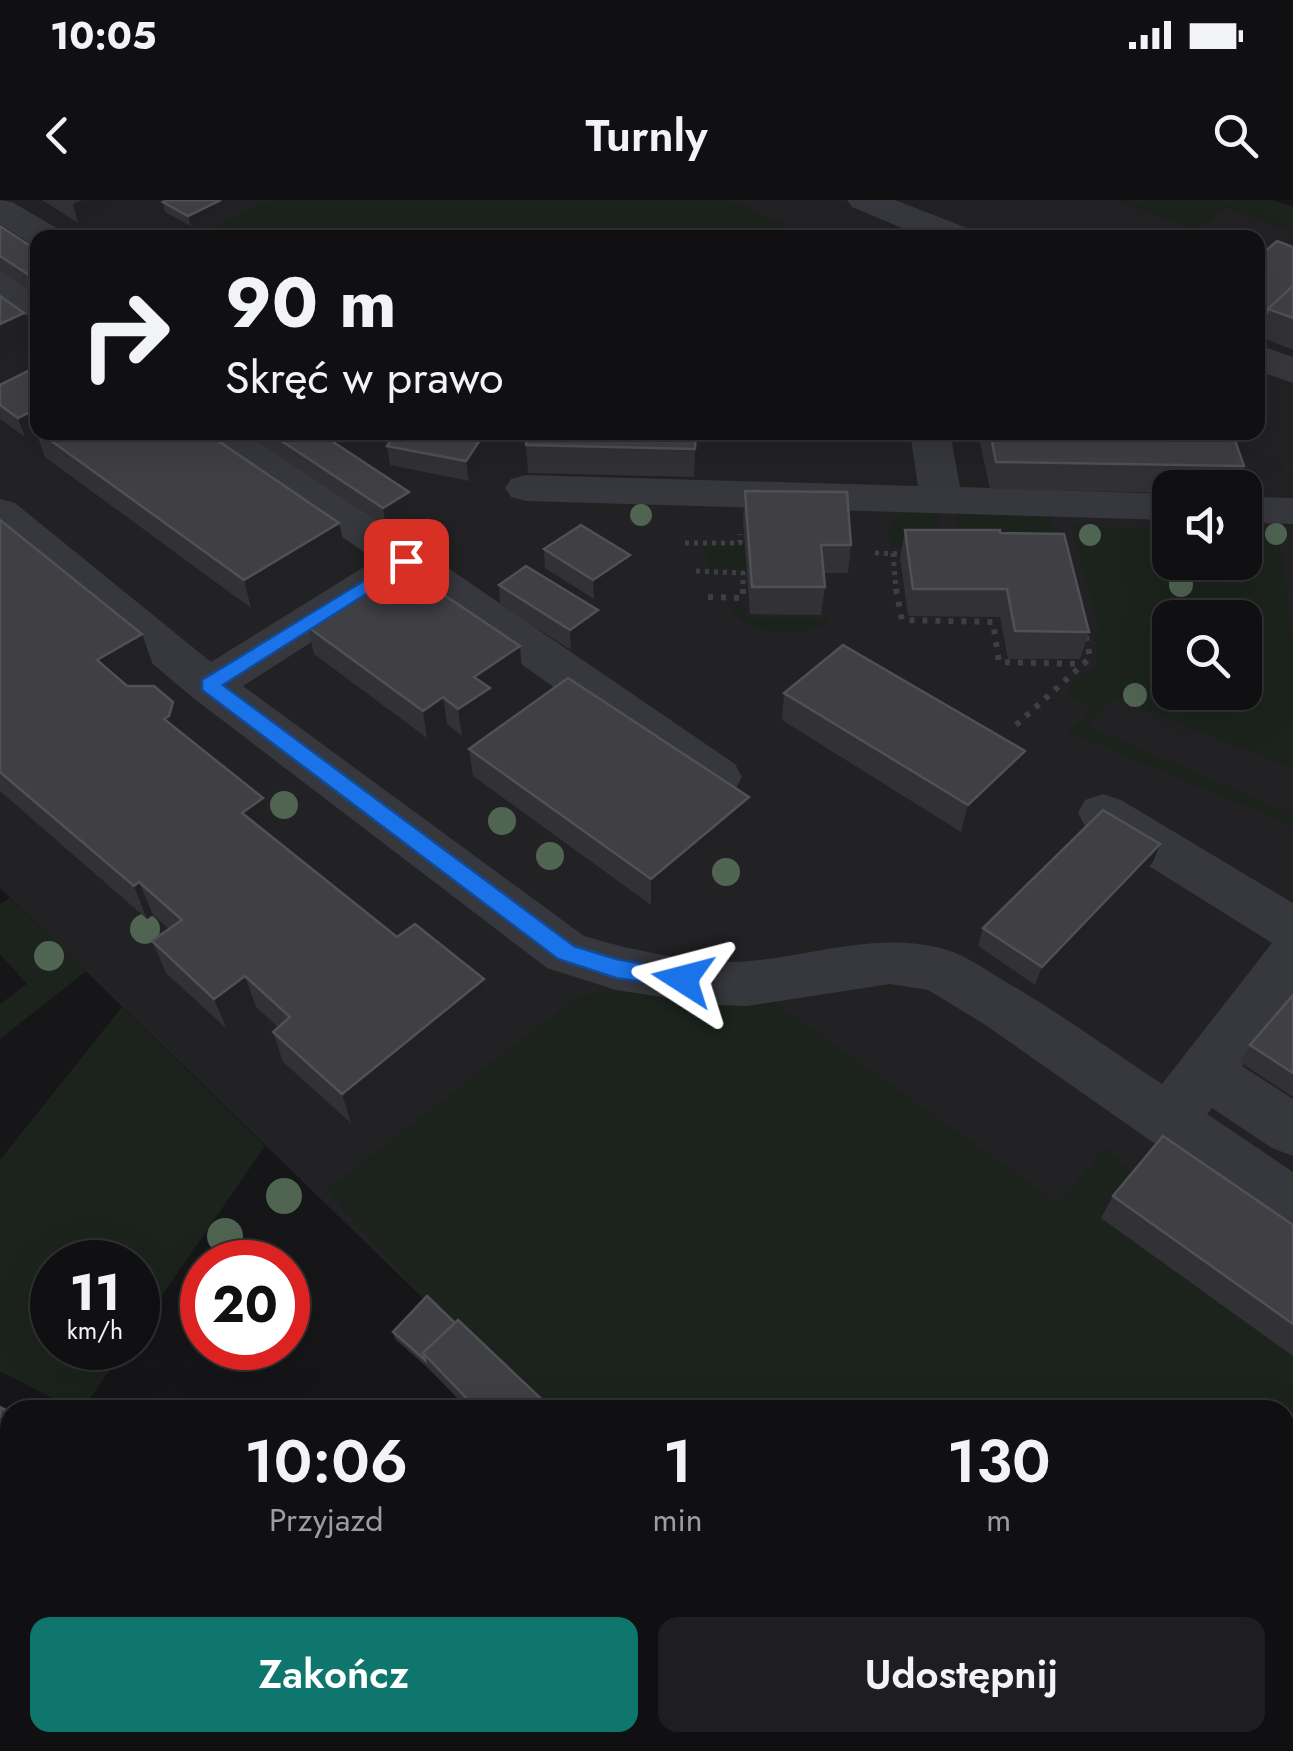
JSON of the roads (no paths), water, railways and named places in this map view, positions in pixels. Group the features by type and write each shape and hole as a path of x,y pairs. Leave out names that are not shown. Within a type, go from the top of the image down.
{"street":[{"path":"864,200 938,230"},
{"path":"0,208 34,230"},
{"path":"0,282 30,301"},
{"path":"1265,360 1293,371"},
{"path":"233,440 718,776"},
{"path":"931,440 941,501"},
{"path":"526,488 1152,507"},
{"path":"1262,510 1293,511"},
{"path":"0,513 209,685 566,953 616,968 731,984 866,964 890,962 928,967 970,986 1293,1206"},
{"path":"209,685 406,561"},
{"path":"1103,814 1293,928"},
{"path":"1168,1121 1293,956"},
{"path":"1206,1072 1293,1130"}]}
